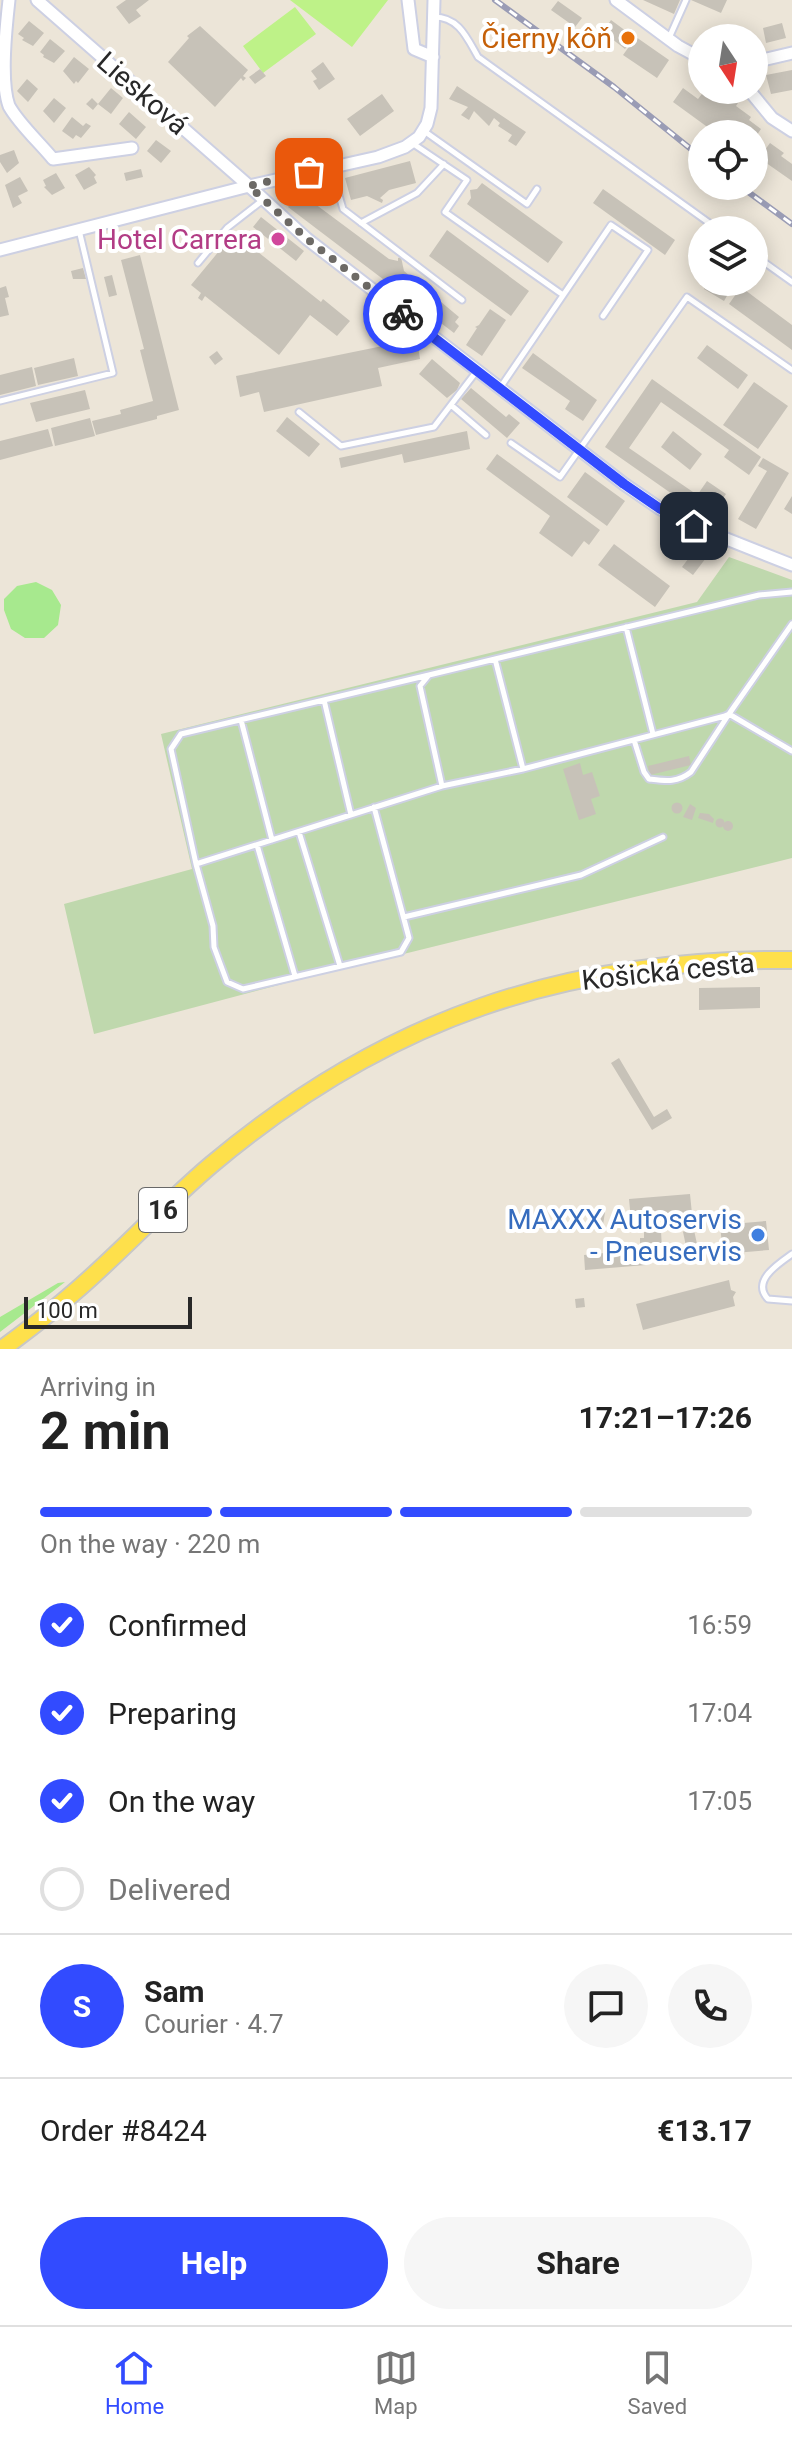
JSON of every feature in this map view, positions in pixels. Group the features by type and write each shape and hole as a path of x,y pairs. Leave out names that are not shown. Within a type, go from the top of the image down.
{"main road":[{"name":"Košická cesta","path":"2,1349 72,1295 209,1167 271,1117 363,1058 432,1025 499,1001 584,978 640,968 723,961 792,960"}],"street":[{"path":"9,0 4,42 4,93 9,106 53,159 132,148"},
{"name":"Liesková","path":"37,0 307,239 579,450 659,508 694,526 792,565"},
{"path":"408,0 414,49 433,57"},
{"path":"0,250 249,186 378,157 412,142 423,130 431,108 434,0"},
{"path":"619,1 688,51"},
{"path":"768,59 792,53"},
{"path":"760,104 772,118 792,131"}],"lane":[{"path":"669,39 686,0"},
{"path":"434,17 448,18 462,29 478,57 699,216"},
{"path":"423,130 527,204 537,189"},
{"path":"412,142 467,180 445,212 563,295"},
{"path":"361,223 417,193 444,164"},
{"path":"331,167 343,209 462,300"},
{"path":"198,263 227,228 264,199"},
{"path":"499,389 611,225 648,250 603,316"},
{"path":"0,401 113,373 79,229"},
{"path":"768,265 792,282"},
{"path":"511,443 560,477 687,297 792,370"},
{"path":"299,412 341,446 434,427 477,372"},
{"path":"451,405 486,435"},
{"path":"374,807 409,938 401,952 243,989 227,982 214,947 213,926 171,749 181,734 759,595 792,592"},
{"path":"634,740 649,779 670,782 682,779 691,772 792,624"},
{"path":"626,627 653,734"},
{"path":"495,659 523,769"},
{"path":"429,675 420,686 442,786"},
{"path":"324,700 351,815"},
{"path":"196,864 442,786 523,769 729,714"},
{"path":"729,714 792,751"},
{"path":"241,720 272,840"},
{"path":"299,832 340,966"},
{"path":"404,917 581,875 663,837"},
{"path":"257,845 295,976"},
{"path":"792,1254 765,1277 762,1286 763,1294 768,1299 792,1301"}],"green space":[{"path":"290,0 388,0 352,47"},
{"path":"295,7 316,34 263,73 243,46"},
{"path":"729,557 792,580 792,858 290,982 94,1034 64,904 192,869 161,734 697,602"},
{"path":"36,582 52,590 61,605 58,625 44,638 25,638 11,629 4,610 4,599 17,586"},
{"path":"65,1282 0,1332 0,1317 58,1283"}],"building":[{"path":"126,0 149,0 136,10 141,16 129,24 116,7"},
{"path":"643,0 680,0 674,14"},
{"path":"691,0 727,0 721,13"},
{"path":"558,1 582,18 575,27 551,10"},
{"path":"611,20 634,37 625,49 603,32"},
{"path":"29,21 44,33 33,46 18,34"},
{"path":"782,23 786,38 768,42 768,27"},
{"path":"200,26 248,70 243,76 246,78 243,81 241,78 215,107 168,62 189,38 187,36"},
{"path":"636,37 669,60 657,78 623,55"},
{"path":"50,39 65,51 54,63 40,52"},
{"path":"74,57 89,69 74,84 63,71"},
{"path":"323,62 335,79 319,90 313,81 317,79 311,71"},
{"path":"260,69 266,76 255,84 249,77"},
{"path":"792,70 792,90 771,94 768,75"},
{"path":"27,79 38,89 28,102 17,91"},
{"path":"457,86 526,132 516,146 508,141 512,135 498,126 500,123 494,118 489,126 474,111 469,120 461,115 468,107 449,99"},
{"path":"111,88 123,98 111,114 98,104"},
{"path":"683,88 688,92 688,104 737,104 751,117 749,120 698,120 673,102"},
{"path":"382,94 394,111 360,136 347,119"},
{"path":"54,98 66,108 54,123 43,111"},
{"path":"92,98 98,104 93,110 86,104"},
{"path":"129,112 146,127 136,139 119,124"},
{"path":"72,117 83,126 86,123 91,126 81,138 76,135 73,139 62,131"},
{"path":"156,140 171,151 161,163 147,151"},
{"path":"770,143 784,153 781,156 792,164 792,181 768,164"},
{"path":"14,150 19,163 7,173 0,162 0,155"},
{"path":"410,161 416,183 389,190 380,198 382,203 367,196 351,200 345,178"},
{"path":"89,167 96,175 97,183 84,190 75,175"},
{"path":"141,169 143,177 126,181 124,173"},
{"path":"56,173 65,188 52,195 44,187 43,180"},
{"path":"20,177 28,191 18,196 22,203 13,208 5,185"},
{"path":"482,183 563,242 548,263 467,204 471,198 470,190 477,189"},
{"path":"603,189 675,240 665,255 593,203"},
{"path":"299,192 389,259 398,261 401,257 404,271 459,317 455,322 459,326 454,333 288,207"},
{"name":"Hotel Carrera","path":"261,217 304,251 296,261 253,227"},
{"path":"447,230 529,291 511,316 429,256"},
{"path":"234,233 350,321 337,336 310,315 279,355 205,296 202,301 198,298 201,293 191,285"},
{"path":"140,255 179,410 96,435 92,421 153,401 140,350 144,349 121,260"},
{"path":"83,268 86,279 73,279 71,271"},
{"path":"112,275 117,295 109,297 104,277"},
{"path":"6,286 9,315 0,317 0,288"},
{"path":"735,296 753,296 792,325 792,350 729,304"},
{"path":"372,307 379,313 372,321 365,316"},
{"path":"490,309 506,320 482,356 466,345 475,327"},
{"path":"384,310 392,316 381,329 374,323"},
{"path":"417,339 420,359 378,368 382,386 264,412 259,392 240,397 236,376"},
{"path":"707,345 748,375 738,389 697,358"},
{"path":"217,351 223,359 215,365 209,357"},
{"path":"533,353 597,400 583,421 565,409 570,401 522,368"},
{"path":"74,358 78,376 38,385 34,368"},
{"path":"432,359 460,383 447,398 419,374"},
{"path":"32,367 36,386 0,395 0,375"},
{"path":"652,379 761,457 749,475 724,457 729,450 661,402 629,448 693,492 685,503 605,447"},
{"path":"754,382 788,406 758,449 723,425"},
{"path":"471,388 506,417 509,414 520,423 507,438 461,399"},
{"path":"85,390 90,409 36,422 30,403"},
{"path":"287,417 320,444 309,457 276,431"},
{"path":"90,418 95,436 55,446 51,428"},
{"path":"48,429 53,446 0,460 0,441"},
{"path":"467,431 470,449 404,463 402,454 341,468 339,458"},
{"path":"673,431 702,454 690,470 661,447"},
{"path":"497,454 600,530 589,545 584,541 572,557 539,533 550,516 486,469"},
{"path":"763,458 789,473 756,529 738,519 767,471 758,466"},
{"path":"585,472 625,501 607,526 567,497"},
{"path":"707,481 726,494 717,507 698,494"},
{"path":"792,496 792,514 784,509"},
{"path":"614,544 670,586 655,607 598,565"},
{"path":"698,546 709,554 693,575 682,567"},
{"path":"689,756 691,765 650,775 648,766"},
{"path":"580,763 583,775 592,772 600,796 591,799 596,814 579,820 563,769"},
{"path":"677,803 682,808 677,813 672,808"},
{"path":"690,804 696,808 692,820 683,817"},
{"path":"700,813 709,814 714,819 713,823 698,818"},
{"path":"720,819 724,823 720,827 716,823"},
{"path":"728,821 733,826 728,831 723,826"},
{"path":"760,987 760,1008 699,1010 699,988"},
{"path":"619,1058 654,1117 667,1109 672,1118 652,1130 611,1063"},
{"path":"690,1194 692,1214 631,1220 629,1199"},
{"path":"597,1211 605,1212 603,1225 595,1224"},
{"path":"766,1221 769,1250 723,1254 720,1225"},
{"path":"685,1230 694,1230 700,1258 689,1260"},
{"path":"661,1231 662,1249 645,1249 645,1244 640,1244 644,1232"},
{"path":"645,1249 646,1265 585,1270 584,1255"},
{"path":"729,1280 731,1290 736,1292 733,1297 735,1306 643,1330 636,1304"},
{"path":"584,1298 585,1307 576,1308 575,1299"}],"railway":[{"path":"495,0 614,87 688,147"},
{"path":"759,200 792,224"}],"way so far":[{"path":"309,172 249,186 307,239 403,314"}],"place":[{"name":"Čierny kôň","path":"628,38"},
{"name":"Hotel Carrera","path":"278,239"},
{"name":"MAXXX Autoservis - Pneuservis","path":"758,1235"}],"route":[{"path":"403,314 624,484 659,508 694,526"}]}
